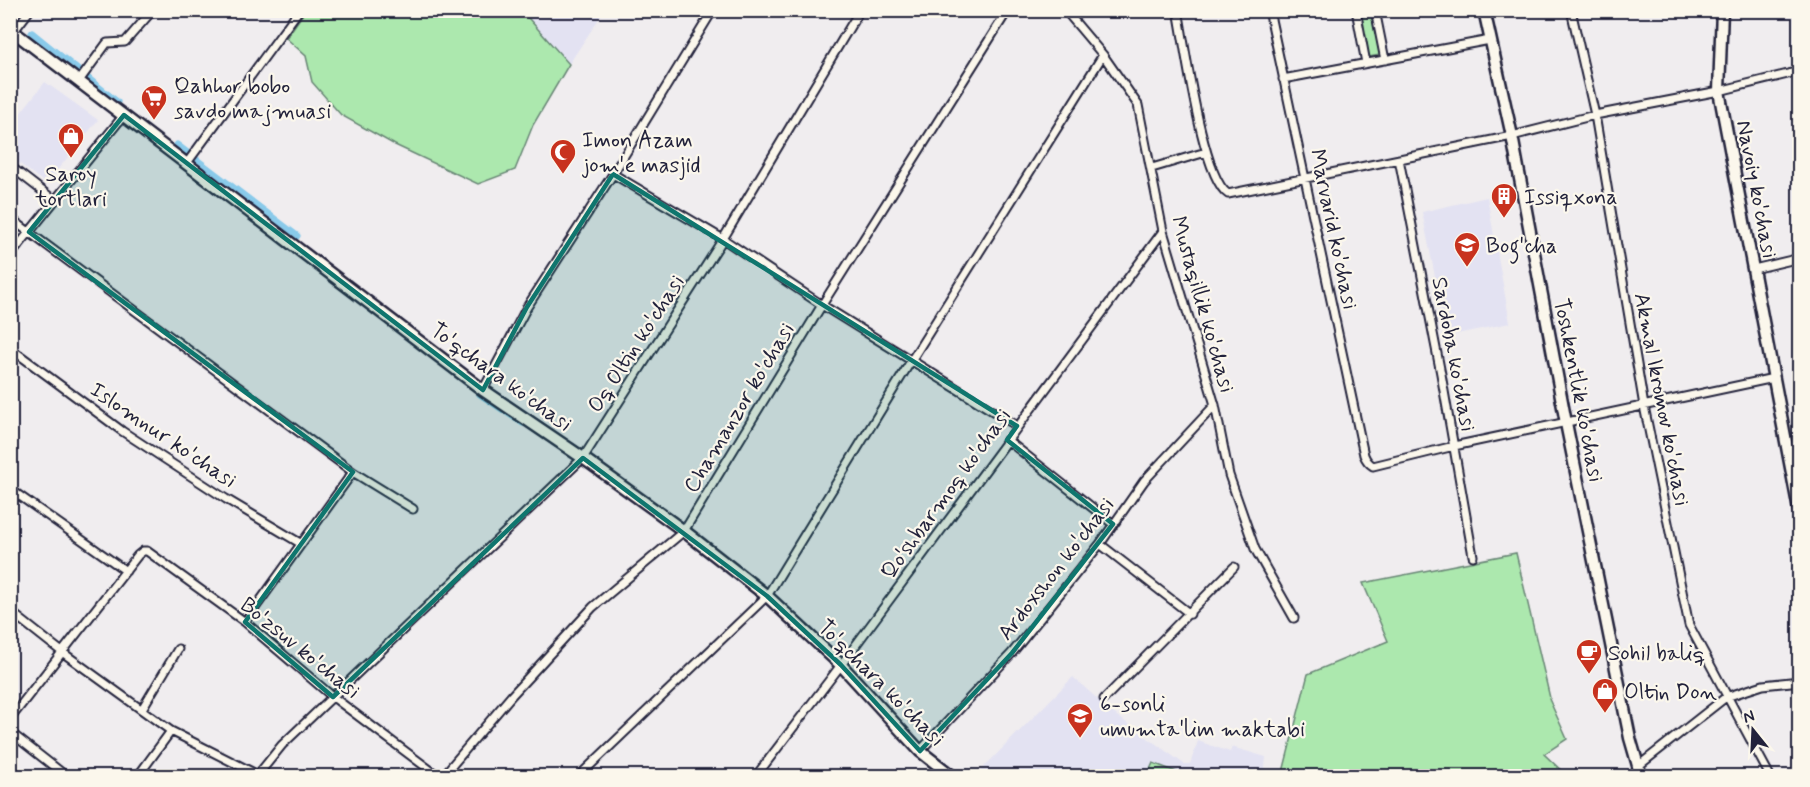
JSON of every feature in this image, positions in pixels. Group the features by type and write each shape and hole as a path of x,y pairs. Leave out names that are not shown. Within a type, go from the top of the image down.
{"street":[{"path":"12,30 30,10"},
{"path":"80,81 107,44 125,42 153,10"},
{"path":"187,163 299,10"},
{"path":"483,390 527,307 613,174 713,10"},
{"name":"Oq Oltin ko'chasi","path":"257,776 282,745 487,547 583,458 723,239 860,10"},
{"name":"Chamanzor ko'chasi","path":"442,777 512,695 593,607 684,531 822,305 1008,10"},
{"name":"Mustaqillik ko'chasi","path":"1065,10 1103,55 1138,105 1152,168 1162,231 1215,405 1229,475 1255,549 1294,618"},
{"path":"1178,10 1206,152 1221,186 1228,194 1512,136 1800,71"},
{"name":"Marvarid ko'chasi","path":"1269,10 1366,461 1373,466 1454,446"},
{"path":"1356,10 1366,63"},
{"path":"1375,10 1385,60"},
{"name":"Toshkentlik ko'chasi","path":"1484,10 1512,136 1566,423 1630,738 1639,772"},
{"name":"Akmal Ikromov ko'chasi","path":"1571,10 1594,116 1644,406 1689,625 1770,777"},
{"name":"Navoiy ko'chasi","path":"1722,10 1719,91 1800,515"},
{"name":"To'qchara ko'chasi","path":"12,30 483,390 684,531 768,596 841,665 920,751 952,777"},
{"path":"1283,80 1490,40"},
{"path":"579,777 768,596 911,361 1103,55"},
{"path":"10,256 124,116"},
{"path":"1152,168 1206,152"},
{"name":"Sardoba ko'chasi","path":"1399,159 1473,556"},
{"path":"10,166 54,200"},
{"path":"613,174 723,239 822,305 1017,426"},
{"path":"10,218 353,472 413,509"},
{"name":"Qo'shbarmoq ko'chasi","path":"756,777 1162,231"},
{"path":"1754,269 1800,258"},
{"name":"Islomnur ko'chasi","path":"10,348 122,430 226,499 300,543"},
{"path":"1454,446 1774,378"},
{"name":"Ardoxshon ko'chasi","path":"920,751 1012,653 1100,544 1144,482 1215,405"},
{"path":"1006,440 1113,524"},
{"path":"245,622 353,472"},
{"path":"10,489 126,571 10,719"},
{"path":"1100,544 1190,614"},
{"name":"Bo'zsuv ko'chasi","path":"126,571 140,552 147,551 245,622 333,697 438,777"},
{"path":"1104,699 1234,567"},
{"path":"10,611 171,731 257,776"},
{"path":"142,709 178,649"},
{"path":"1639,772 1726,698 1763,685 1800,681"},
{"path":"138,777 171,731"},
{"path":"10,732 66,777"}],"highlighted area":[{"path":"124,115 483,390 527,307 613,174 1017,426 1007,440 1113,524 1012,653 920,751 841,665 767,596 583,458 333,697 245,622 353,472 29,232"}],"shaded area":[{"path":"522,11 604,11 569,64"},
{"path":"45,82 98,120 46,184 10,156 11,125"},
{"name":"Bog'cha","path":"1487,197 1510,323 1447,336 1422,212"},
{"name":"6-sonli umumta'lim maktabi","path":"1073,677 1113,713 1184,764 1190,764 1198,741 1230,752 1232,747 1266,757 1264,776 975,776"}],"green space":[{"path":"305,11 522,11 569,64 533,125 515,170 478,184 395,145 341,115 312,82 306,56 286,38"},
{"path":"1360,11 1371,11 1380,55 1369,57"},
{"path":"1516,553 1549,699 1567,739 1544,754 1567,776 1282,776 1308,674 1388,641 1363,583"},
{"path":"1153,763 1179,773 1178,776 1147,776"}],"waterway":[{"path":"32,33 117,102"},
{"path":"177,145 297,236"},
{"path":"480,394 523,423"}],"place":[{"name":"Qahhor bobo savdo majmuasi","path":"154,121"},
{"name":"Saroy tortlari","path":"71,159"},
{"name":"Imon Azam jom'e masjid","path":"563,175"},
{"name":"Issiqxona","path":"1504,219"},
{"name":"Bog'cha","path":"1467,268"},
{"name":"Sohil baliq","path":"1589,675"},
{"name":"Oltin Don","path":"1605,714"},
{"name":"6-sonli umumta'lim maktabi","path":"1080,739"}]}
